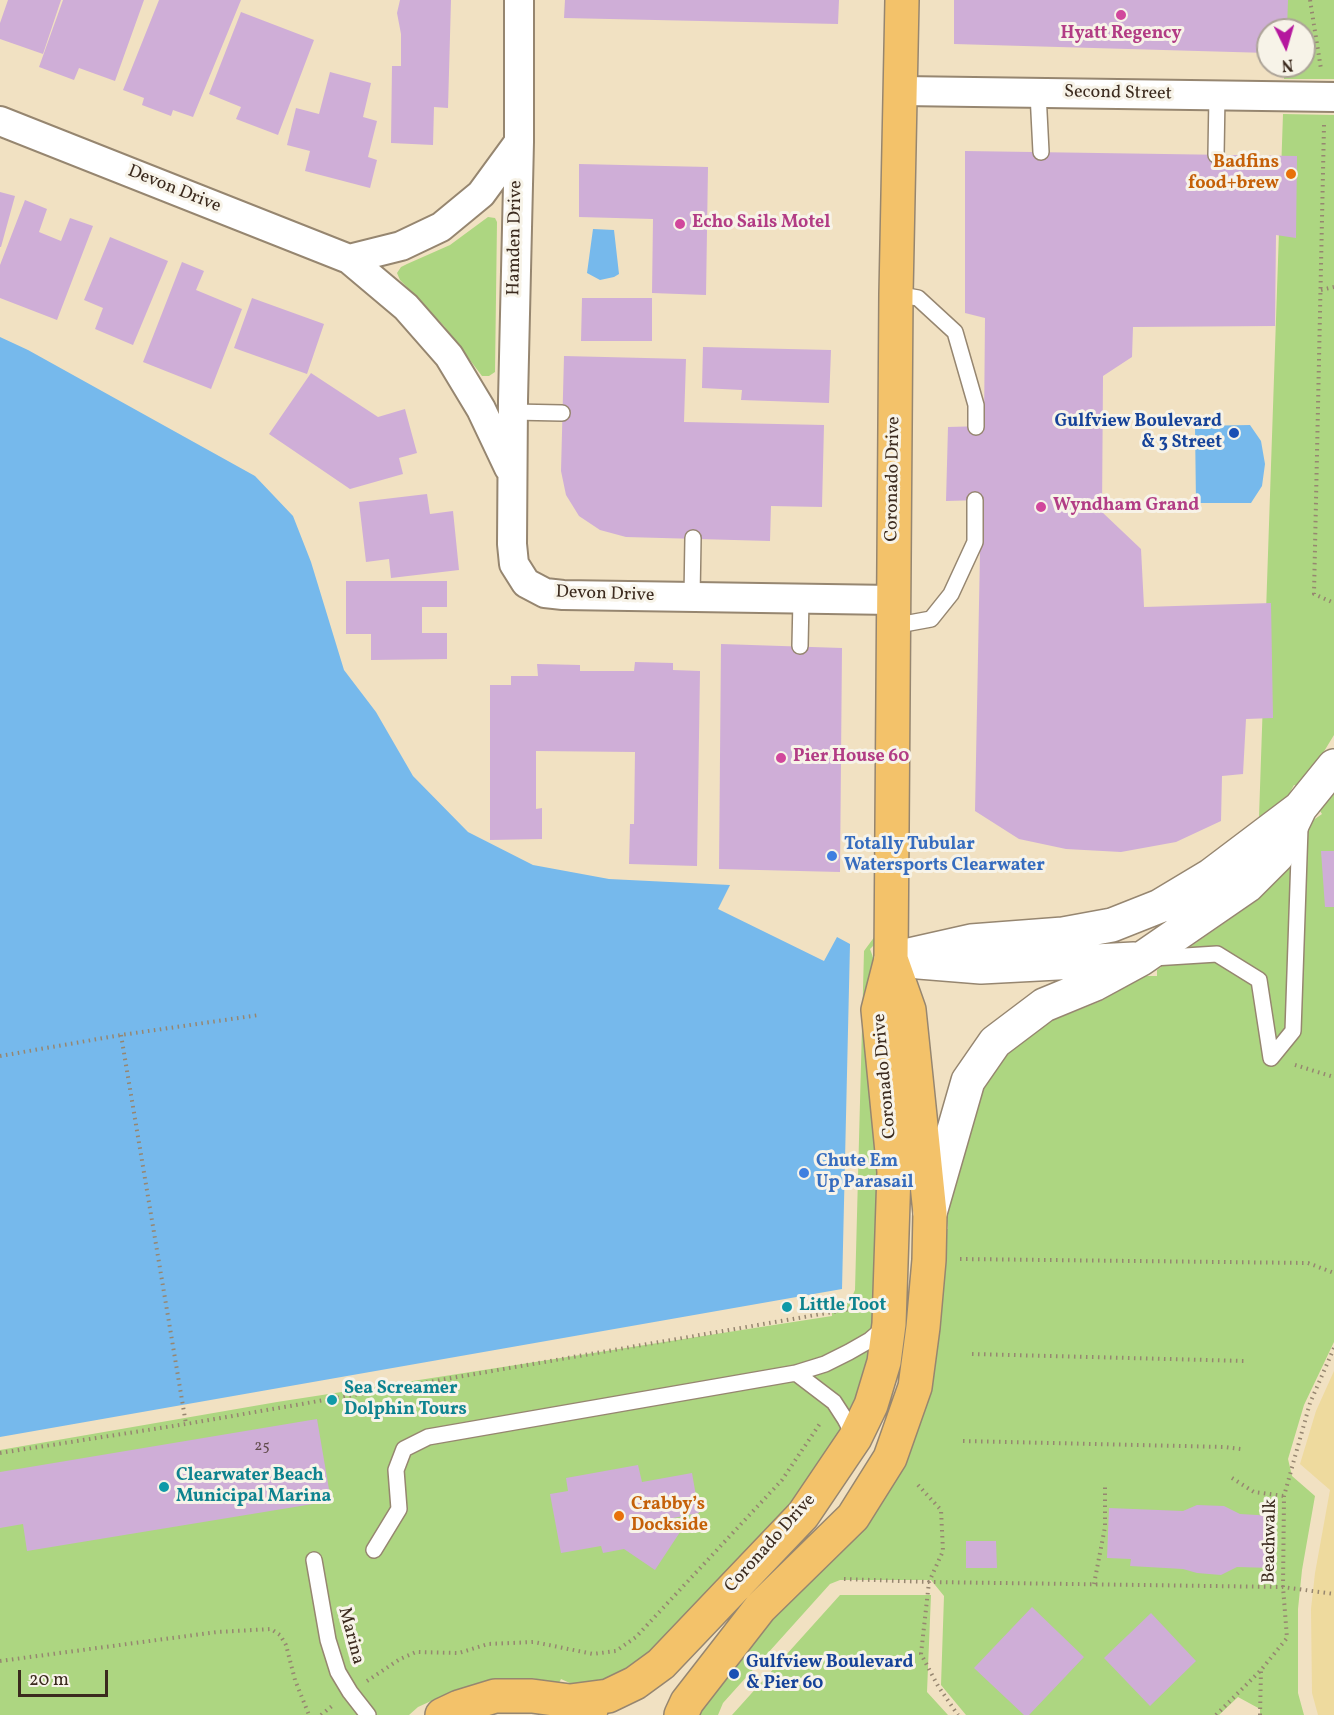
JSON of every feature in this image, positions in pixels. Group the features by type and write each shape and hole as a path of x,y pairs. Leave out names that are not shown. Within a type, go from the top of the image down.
{"main road":[{"name":"Coronado Drive","path":"570,1701 608,1696 635,1683 662,1664 802,1515 855,1438 871,1405 881,1373 889,1324 894,1172 878,1010 891,959 896,294 902,91 902,0"},
{"name":"Coronado Drive","path":"681,1715 687,1702 760,1608 853,1517 890,1458 915,1387 929,1260 930,1214 909,1010 891,959"},
{"path":"442,1715 495,1696 532,1696 570,1701 601,1715"}],"street":[{"name":"Hamden Drive","path":"512,475 519,142 519,0"},
{"name":"Second Street","path":"902,91 1329,97"},
{"name":"Devon Drive","path":"0,121 349,259 406,306 449,356 481,409 512,475 514,564 526,583 544,593 801,599 893,613"},
{"path":"349,259 401,246 441,226 482,194 519,142"},
{"path":"930,1214 968,1081 995,1042 1044,1005 1095,984 1141,959 1247,886 1277,856 1300,808 1334,766"},
{"path":"891,959 971,941 1063,934 1112,925 1160,906 1210,876 1300,808"},
{"path":"891,959 981,967 1141,959"}],"lane":[{"path":"1038,93 1041,152"},
{"path":"1216,155 1217,95"},
{"path":"896,294 918,298 955,332 976,405 976,427"},
{"path":"513,412 562,413"},
{"path":"893,613 931,619 951,594 975,542 975,500"},
{"path":"692,597 693,538"},
{"path":"800,646 801,599"},
{"path":"1271,1058 1293,1031 1300,808"},
{"path":"1141,959 1217,954 1259,980 1271,1058"},
{"path":"374,1550 399,1509 396,1470 404,1449 428,1437 796,1373 870,1341 889,1324"},
{"path":"796,1373 834,1402 855,1438"},
{"name":"Marina","path":"314,1560 328,1640 338,1672 368,1715"}],"path":[{"path":"1310,0 1321,66 1329,97 1321,290 1314,594 1334,603"},
{"path":"1321,290 1334,287"},
{"path":"0,1056 260,1015"},
{"path":"122,1035 186,1424"},
{"path":"1271,1058 1334,1077"},
{"path":"929,1260 978,1258 1308,1263 1334,1272"},
{"path":"849,1352 856,1298"},
{"path":"0,1453 186,1424 856,1308"},
{"name":"Beachwalk","path":"1216,1715 1261,1670 1287,1638 1283,1587 1284,1496 1310,1402 1334,1348"},
{"path":"972,1354 1246,1361"},
{"path":"350,1692 400,1659 416,1652 459,1653 488,1644 534,1642 593,1654 616,1652 636,1637 782,1480 834,1402"},
{"path":"963,1441 1241,1449"},
{"path":"1232,1478 1254,1491 1284,1496"},
{"path":"1094,1584 1105,1527 1105,1484"},
{"path":"918,1485 940,1510 943,1551 929,1582 921,1654 938,1686 958,1715"},
{"path":"844,1579 1283,1587 1334,1594"},
{"path":"0,1661 218,1632 265,1628 280,1635 286,1645 295,1680 309,1715"},
{"path":"1260,1715 1261,1670"}],"green space":[{"path":"1287,0 1334,0 1334,79 1284,79 1316,78 1316,18 1286,18"},
{"path":"1283,114 1334,115 1334,735 1320,758 1297,786 1294,785 1288,796 1259,817"},
{"path":"488,217 495,218 497,222 495,372 489,376 482,376 444,326 400,280 397,273 401,267 450,245"},
{"path":"1334,793 1334,1342 1304,1405 1288,1459 1292,1476 1315,1496 1302,1570 1298,1609 1298,1693 1304,1715 1260,1715 1260,1709 1238,1697 1219,1715 966,1715 941,1685 944,1596 931,1580 840,1580 830,1584 723,1703 718,1715 699,1715 771,1620 863,1531 905,1465 923,1412 945,1229 948,1229 946,1215 982,1090 1006,1055 1051,1021 1101,1001 1145,976 1157,976 1157,970 1256,901 1287,869 1312,821 1322,814 1320,811"},
{"path":"875,936 875,944 870,949 874,960 879,1173 873,1322 868,1357 857,1397 841,1429 791,1503 652,1650 627,1668 604,1679 572,1684 561,1679 559,1683 531,1678 494,1679 453,1691 418,1707 409,1715 0,1715 0,1450 277,1402 832,1316 832,1306 844,1304 851,1299 855,1290 864,951"},
{"path":"840,1595 931,1595 927,1692 948,1715 732,1715"}],"sand":[{"path":"1334,1371 1334,1715 1318,1715 1312,1693 1311,1609 1330,1490 1300,1464 1316,1411"}],"water":[{"path":"593,229 614,230 619,274 614,277 600,280 587,273"},
{"path":"0,337 28,350 255,476 293,516 311,562 344,670 376,712 413,776 468,832 533,865 609,879 730,885 718,909 824,961 837,937 850,944 842,1289 0,1437"},
{"path":"1250,425 1261,441 1265,464 1262,486 1251,503 1196,503 1195,426"}],"building":[{"path":"8,0 61,0 43,54 0,39 0,23"},
{"path":"63,0 144,0 115,81 79,68 74,80 39,67"},
{"path":"159,0 241,0 193,117 173,110 171,116 142,105 144,98 123,90"},
{"path":"400,0 451,0 448,108 434,107 433,145 391,143 392,66 401,66 401,34 397,13"},
{"path":"565,0 839,0 838,24 564,18"},
{"name":"Hyatt Regency","path":"954,0 1288,0 1287,18 1256,18 1256,53 954,44"},
{"path":"241,12 314,40 278,135 236,119 241,107 209,94"},
{"path":"330,72 371,83 363,117 377,121 368,157 377,160 370,188 305,171 310,151 287,145 296,108 319,114"},
{"name":"Wyndham Grand","path":"965,151 1297,156 1296,238 1276,235 1275,326 1133,327 1132,357 1103,376 1102,512 1141,549 1144,607 1271,603 1273,718 1246,719 1243,774 1222,776 1221,821 1176,842 1121,852 1066,849 1019,839 975,811 981,500 946,501 948,427 984,426 985,318 965,313"},
{"name":"Echo Sails Motel","path":"579,164 708,167 706,295 652,293 653,219 579,217"},
{"path":"0,192 15,196 1,247 0,247"},
{"path":"25,200 47,209 39,232 61,241 70,218 93,226 57,320 0,298 0,265"},
{"path":"110,237 168,261 133,345 95,329 103,308 84,300"},
{"path":"182,262 204,271 196,290 242,309 211,389 143,362"},
{"path":"252,298 324,324 307,374 234,348"},
{"path":"582,298 652,298 652,341 581,341"},
{"path":"703,347 831,350 829,403 741,400 742,390 702,388"},
{"path":"564,356 686,359 684,422 824,425 822,507 771,506 770,541 626,537 600,530 579,516 566,495 561,471"},
{"path":"311,373 378,417 405,409 417,453 399,458 403,474 350,489 269,434"},
{"path":"427,494 430,514 453,511 459,570 391,578 389,559 366,562 359,502"},
{"path":"346,581 447,581 447,607 422,607 422,633 447,633 447,659 371,660 371,634 346,634"},
{"name":"Pier House 60","path":"721,644 842,648 840,872 719,869"},
{"path":"635,662 673,663 673,670 700,671 697,866 629,864 630,824 634,824 635,752 536,751 536,809 542,808 542,839 490,840 490,685 511,685 511,676 538,676 537,664 580,665 580,671 634,671"},
{"path":"1321,851 1334,851 1334,907 1325,907"},
{"name":"Clearwater Beach Municipal Marina","path":"317,1419 331,1501 27,1551 23,1524 0,1528 0,1472"},
{"name":"Crabby’s Dockside","path":"638,1465 642,1482 692,1473 699,1513 668,1519 682,1529 655,1570 624,1549 603,1553 601,1546 561,1553 550,1494 568,1491 566,1478"},
{"path":"1197,1505 1224,1506 1240,1514 1274,1516 1272,1568 1237,1567 1221,1575 1183,1569 1130,1566 1131,1559 1107,1558 1109,1508 1183,1511"},
{"path":"966,1541 996,1541 997,1568 966,1568"},
{"path":"1032,1607 1084,1657 1029,1715 1024,1715 974,1668"},
{"path":"1151,1613 1196,1661 1150,1706 1104,1658"}],"place":[{"name":"Hyatt Regency","path":"1121,15"},
{"name":"Badfins food+brew","path":"1291,174"},
{"name":"Echo Sails Motel","path":"680,224"},
{"name":"Gulfview Boulevard & 3 Street","path":"1234,433"},
{"name":"Wyndham Grand","path":"1041,507"},
{"name":"Pier House 60","path":"781,758"},
{"name":"Totally Tubular Watersports Clearwater","path":"832,856"},
{"name":"Chute Em Up Parasail","path":"804,1173"},
{"name":"Little Toot","path":"787,1307"},
{"name":"Sea Screamer Dolphin Tours","path":"332,1400"},
{"name":"Clearwater Beach Municipal Marina","path":"164,1487"},
{"name":"Crabby’s Dockside","path":"619,1516"},
{"name":"Gulfview Boulevard & Pier 60","path":"734,1674"}]}
